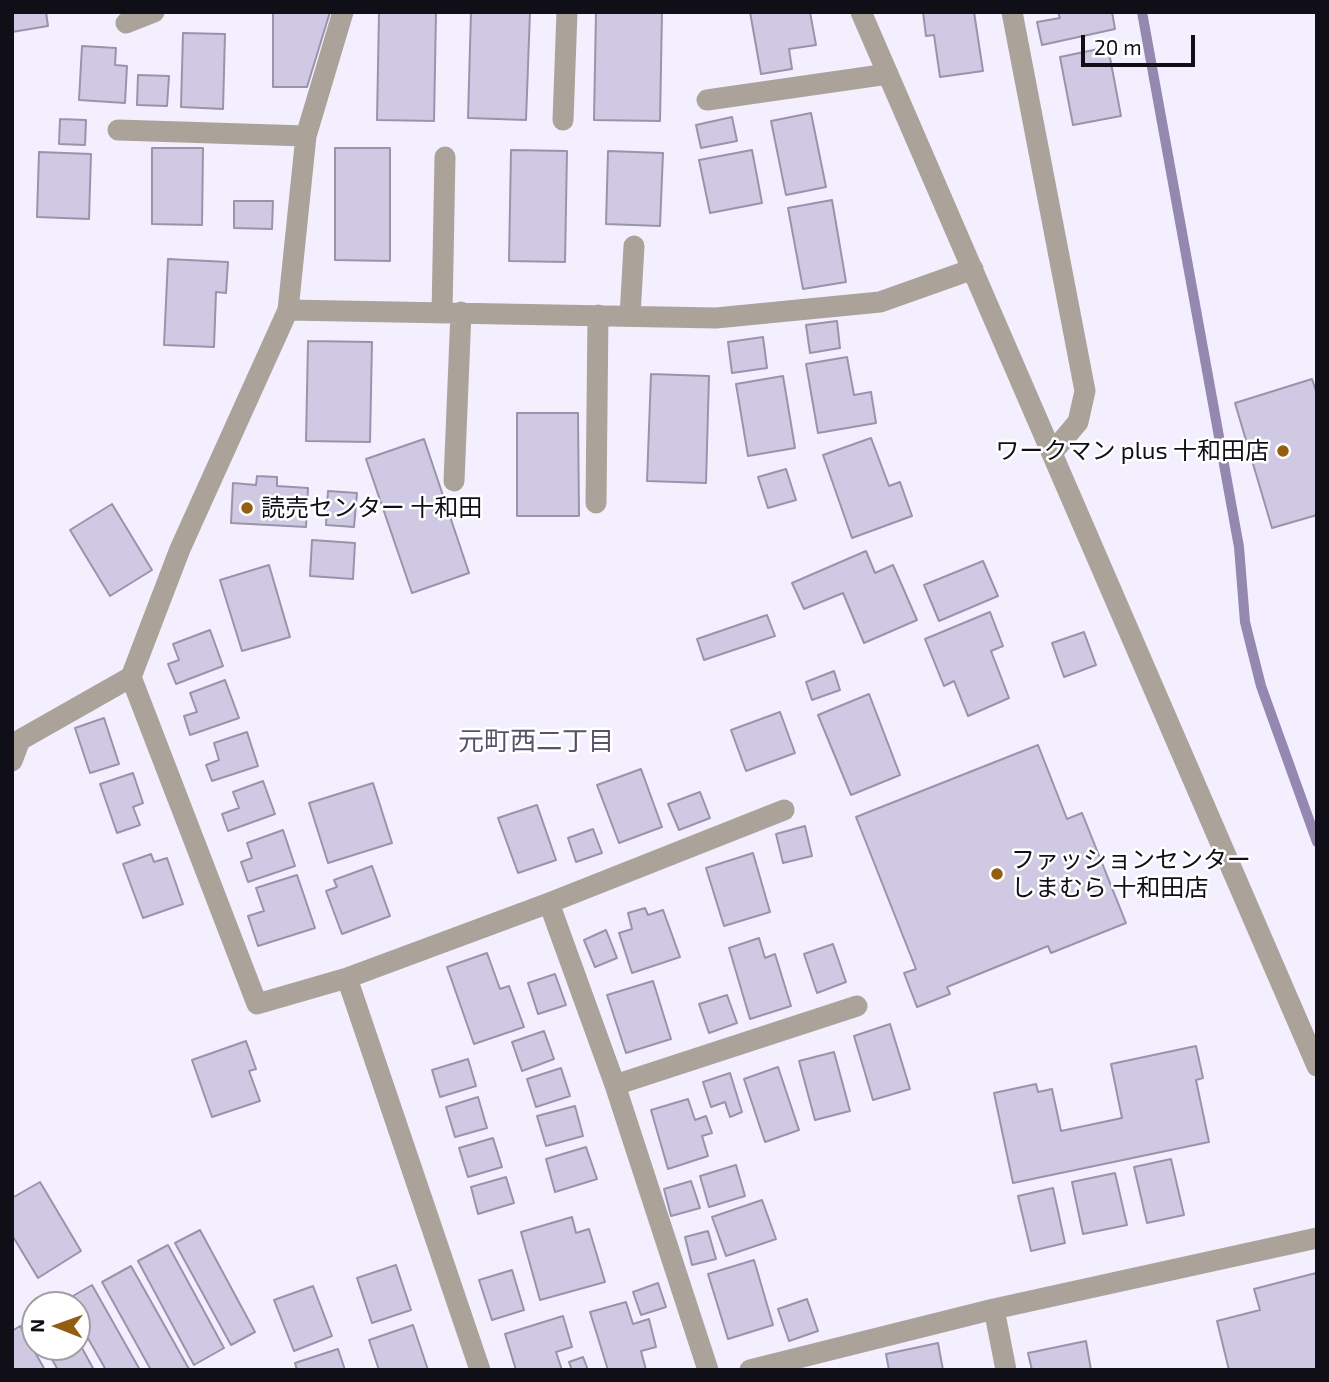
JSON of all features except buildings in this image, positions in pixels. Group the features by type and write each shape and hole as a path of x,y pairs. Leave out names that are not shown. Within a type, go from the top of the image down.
{"street":[{"path":"126,23 153,12"},
{"path":"12,761 20,740 131,677 180,549 288,310 306,136 343,12"},
{"path":"563,120 566,12"},
{"path":"861,12 1317,1066"},
{"path":"1012,12 1085,391 1078,422 1052,453"},
{"path":"707,100 888,74"},
{"path":"118,130 306,136"},
{"path":"445,156 454,481"},
{"path":"631,316 634,246"},
{"path":"288,310 716,318 880,302 973,269"},
{"path":"596,503 598,315"},
{"path":"131,677 257,1004 347,978 549,904 784,810"},
{"path":"549,904 615,1085 708,1370"},
{"path":"347,978 480,1370"},
{"path":"615,1085 858,1006"},
{"path":"750,1370 994,1309 1317,1238"},
{"path":"994,1309 1006,1370"}],"waterway":[{"path":"1142,12 1239,547 1245,622 1261,686 1317,842"}],"place":[{"name":"ワークマン plus 十和田店","path":"1283,451"},
{"name":"読売センター 十和田","path":"247,508"},
{"name":"ファッションセンター しまむら 十和田店","path":"997,874"}],"district":[{"name":"元町西二丁目","path":"536,741"}]}
